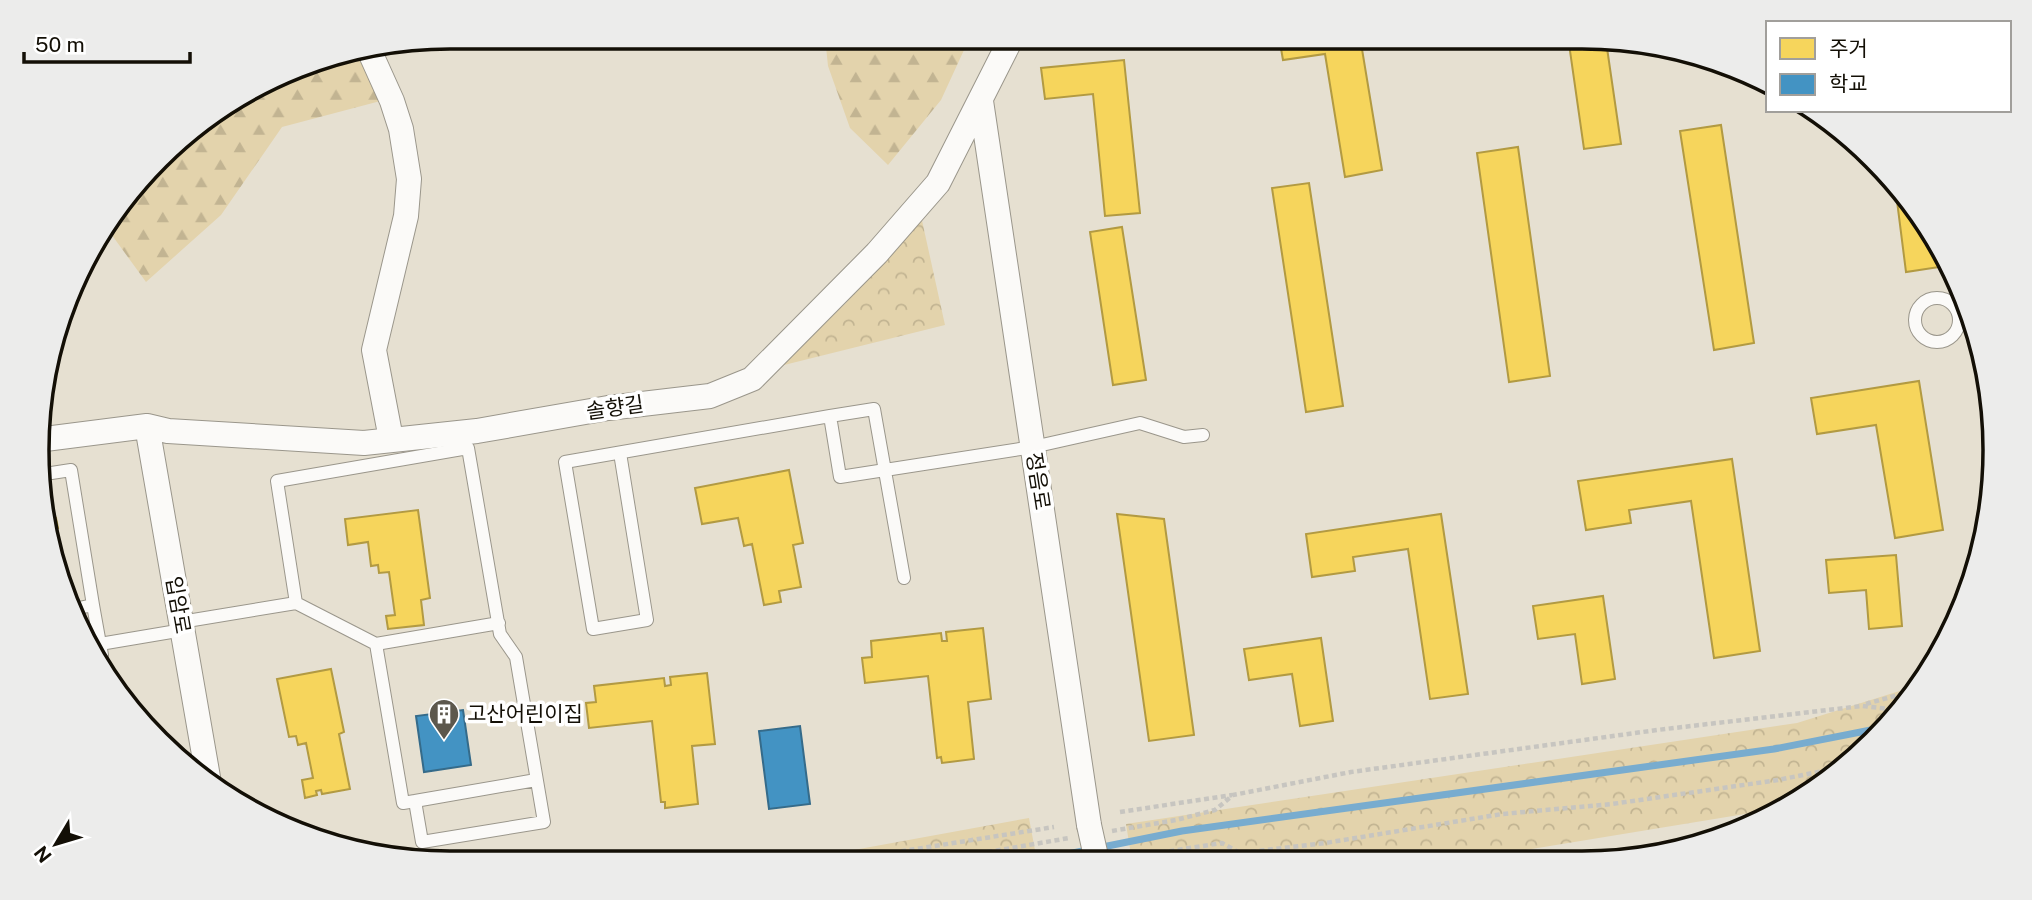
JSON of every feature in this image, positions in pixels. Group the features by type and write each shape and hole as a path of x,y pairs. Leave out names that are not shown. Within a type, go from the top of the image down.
{"street":[{"name":"솔향길","path":"49,438 147,426 168,430 365,443 477,431 608,408 710,396 752,379 877,253 938,183 1006,49"},
{"path":"372,57 401,129 409,179 406,216 374,350 391,439"},
{"name":"정음로","path":"981,101 1091,831 1102,851"},
{"name":"입암로","path":"147,426 206,768"}],"lane":[{"path":"620,453 647,620 593,629 565,462 831,416 874,409 904,578"},
{"path":"831,416 840,477 1033,447 1140,423 1184,438 1203,435"},
{"path":"296,603 276,481 468,448 500,635 516,657 544,822 422,842 415,801"},
{"path":"50,473 71,470 100,644 296,603 376,644 499,623"},
{"path":"82,608 93,606"},
{"path":"376,644 403,803 536,780"}],"path":[{"path":"1120,812 1233,795 1365,770 1657,730 1861,706 1899,695"},
{"path":"1861,706 1887,709"},
{"path":"1257,851 1325,843 1502,814 1612,804 1821,771"},
{"path":"994,851 1091,831 1176,820 1215,810 1233,795"},
{"path":"903,851 1054,827"},
{"path":"1168,851 1222,843 1236,851"}],"green space":[{"path":"826,49 964,49 941,100 888,165 850,128 828,66"},
{"path":"374,57 388,99 282,127 221,215 146,282 112,235 166,166 227,117 273,90 321,70"},
{"path":"921,216 945,325 768,369 845,304"},
{"path":"1903,690 1866,734 1826,768 1752,813 1519,851 1130,851 1126,824 1797,723"},
{"path":"1029,818 1035,851 848,851"}],"building: 주거":[{"path":"1281,49 1362,49 1382,170 1345,177 1325,54 1283,60"},
{"path":"1570,49 1607,50 1621,144 1584,149"},
{"path":"1124,60 1140,213 1105,216 1093,94 1045,99 1041,68"},
{"path":"1721,125 1754,343 1714,350 1680,131"},
{"path":"1518,147 1550,376 1509,382 1477,153"},
{"path":"1309,183 1343,406 1306,412 1272,188"},
{"path":"1897,203 1939,267 1906,272"},
{"path":"1122,227 1146,380 1113,385 1090,232"},
{"path":"1919,381 1943,530 1895,538 1876,425 1817,434 1811,398"},
{"path":"1732,459 1760,651 1714,658 1691,501 1629,510 1631,523 1586,530 1578,481"},
{"path":"789,470 803,543 793,545 801,587 779,591 781,602 764,605 752,544 744,546 738,518 702,524 695,488"},
{"path":"418,510 430,598 421,600 424,625 388,629 386,616 395,615 389,572 379,573 378,565 371,566 368,542 348,545 345,519"},
{"path":"1117,514 1164,519 1194,735 1149,741"},
{"path":"1441,514 1468,694 1430,699 1408,549 1353,557 1355,571 1312,577 1306,534"},
{"path":"1896,555 1902,626 1869,629 1866,590 1829,593 1826,560"},
{"path":"1603,596 1615,679 1582,684 1575,634 1538,639 1533,606"},
{"path":"983,628 991,699 968,702 974,759 942,763 941,757 937,758 928,676 865,683 862,658 872,657 871,641 941,633 942,641 947,641 946,632"},
{"path":"1321,638 1333,721 1300,726 1292,674 1249,680 1244,649"},
{"path":"331,669 344,732 339,734 350,789 322,794 321,790 316,791 317,795 305,798 302,780 313,778 306,743 298,745 296,736 289,737 277,679"},
{"path":"707,673 715,744 692,746 698,804 665,808 665,802 661,802 652,721 589,728 586,703 596,702 594,686 664,678 665,686 671,685 670,677"}],"building: 학교":[{"name":"고산어린이집","path":"463,710 471,765 424,772 416,716"},
{"path":"800,726 810,804 769,809 759,731"}],"waterway":[{"path":"1083,851 1182,831 1774,749 1869,730"}],"place":[{"name":"고산어린이집","path":"444,741"}]}
